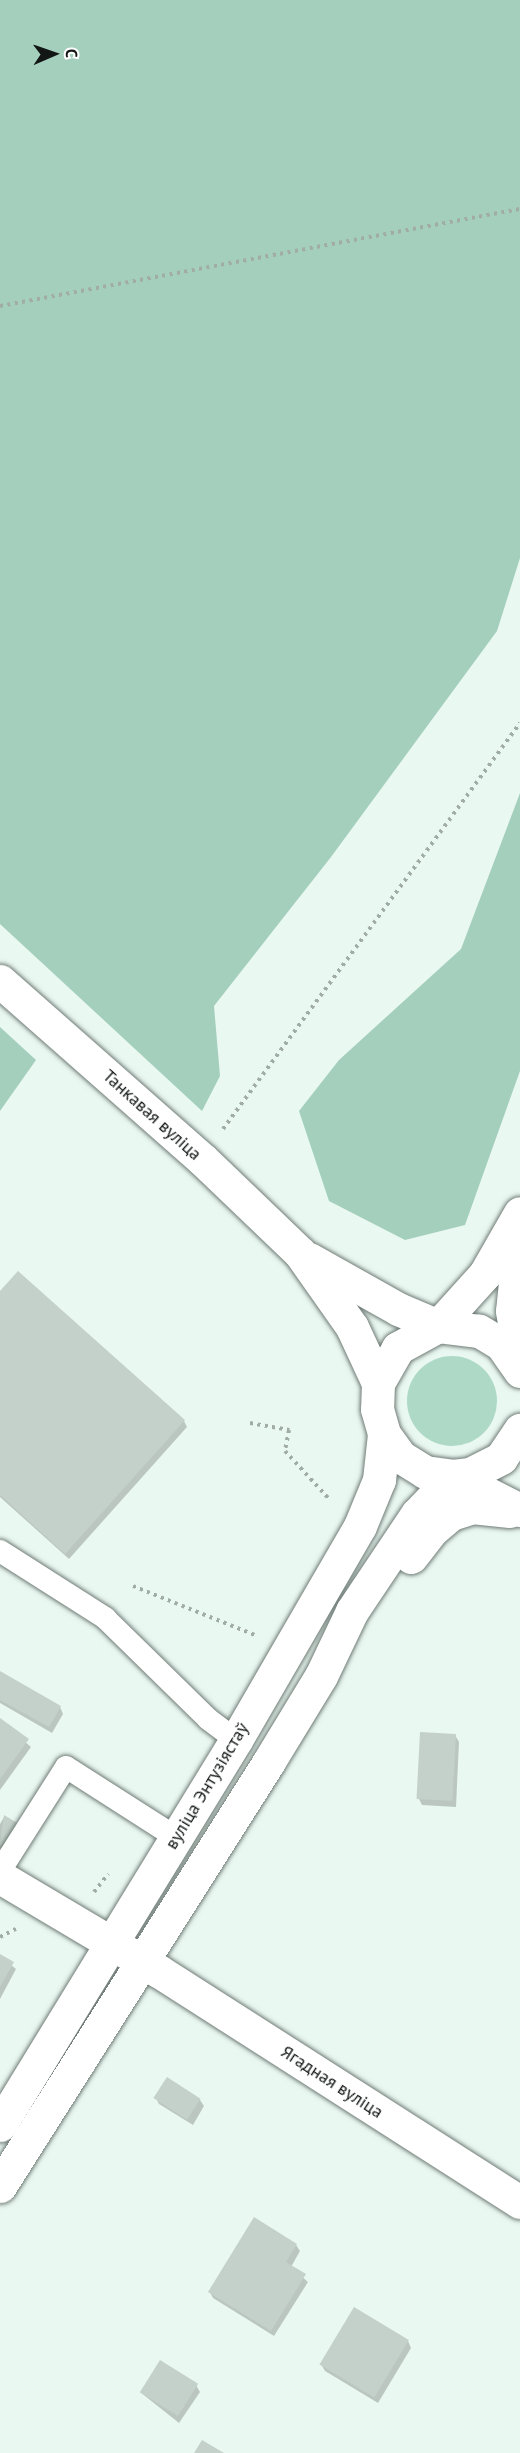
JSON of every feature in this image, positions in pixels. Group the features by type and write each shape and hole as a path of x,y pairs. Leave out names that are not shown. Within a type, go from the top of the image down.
{"street":[{"name":"Танкавая вуліца","path":"0,981 202,1159 300,1253 352,1327 378,1383"},
{"path":"520,1213 484,1274 438,1326 398,1348 378,1383 377,1409 384,1434 409,1462 425,1472 453,1476 470,1474 501,1458 520,1430"},
{"path":"520,1234 513,1311 520,1358"},
{"name":"Танкавая вуліца","path":"300,1253 398,1309 438,1326 479,1331 501,1344 520,1371"},
{"name":"вуліца Энтузіястаў","path":"0,2125 236,1740 284,1652 360,1526 379,1480 384,1434"},
{"path":"453,1476 520,1512"},
{"name":"вуліца Энтузіястаў","path":"0,2186 268,1763 321,1676 352,1611 417,1514 453,1476"},
{"name":"вуліца Энтузіястаў","path":"321,1676 432,1530 451,1514 472,1507 520,1512"},
{"path":"236,1740 268,1763"},
{"name":"Ягадная вуліца","path":"0,1877 113,1943 520,2202"}],"lane":[{"path":"0,1551 105,1618 208,1719 236,1740"},
{"path":"0,1871 66,1767 177,1838"}],"path":[{"path":"0,306 520,209"},
{"path":"202,1159 520,723"},
{"path":"133,1586 264,1638"}],"green space":[{"path":"0,0 520,0 520,558 497,631 331,857 214,1006 220,1076 202,1111 0,924"},
{"path":"520,793 520,1071 465,1225 405,1240 329,1201 299,1111 339,1060 461,949"},
{"path":"0,1027 36,1060 0,1111"},
{"path":"443,1356 461,1356 477,1363 490,1376 497,1392 497,1410 490,1426 477,1439 461,1446 443,1446 427,1439 414,1426 407,1410 407,1392 414,1376 427,1363"}],"building":[{"path":"18,1271 185,1420 65,1554 0,1495 0,1291"},
{"path":"0,1671 61,1706 49,1727 0,1700"},
{"path":"0,1718 29,1739 0,1779"},
{"path":"420,1732 456,1734 452,1801 416,1799"},
{"path":"4,1815 19,1824 5,1848 0,1845"},
{"path":"0,1954 14,1962 0,1987"},
{"path":"167,2077 201,2099 187,2120 153,2098"},
{"path":"254,2217 297,2244 286,2262 306,2274 271,2331 208,2292"},
{"path":"354,2307 409,2340 374,2397 319,2364"},
{"path":"160,2360 198,2384 178,2416 140,2392"},
{"path":"202,2440 224,2453 194,2453"}]}
